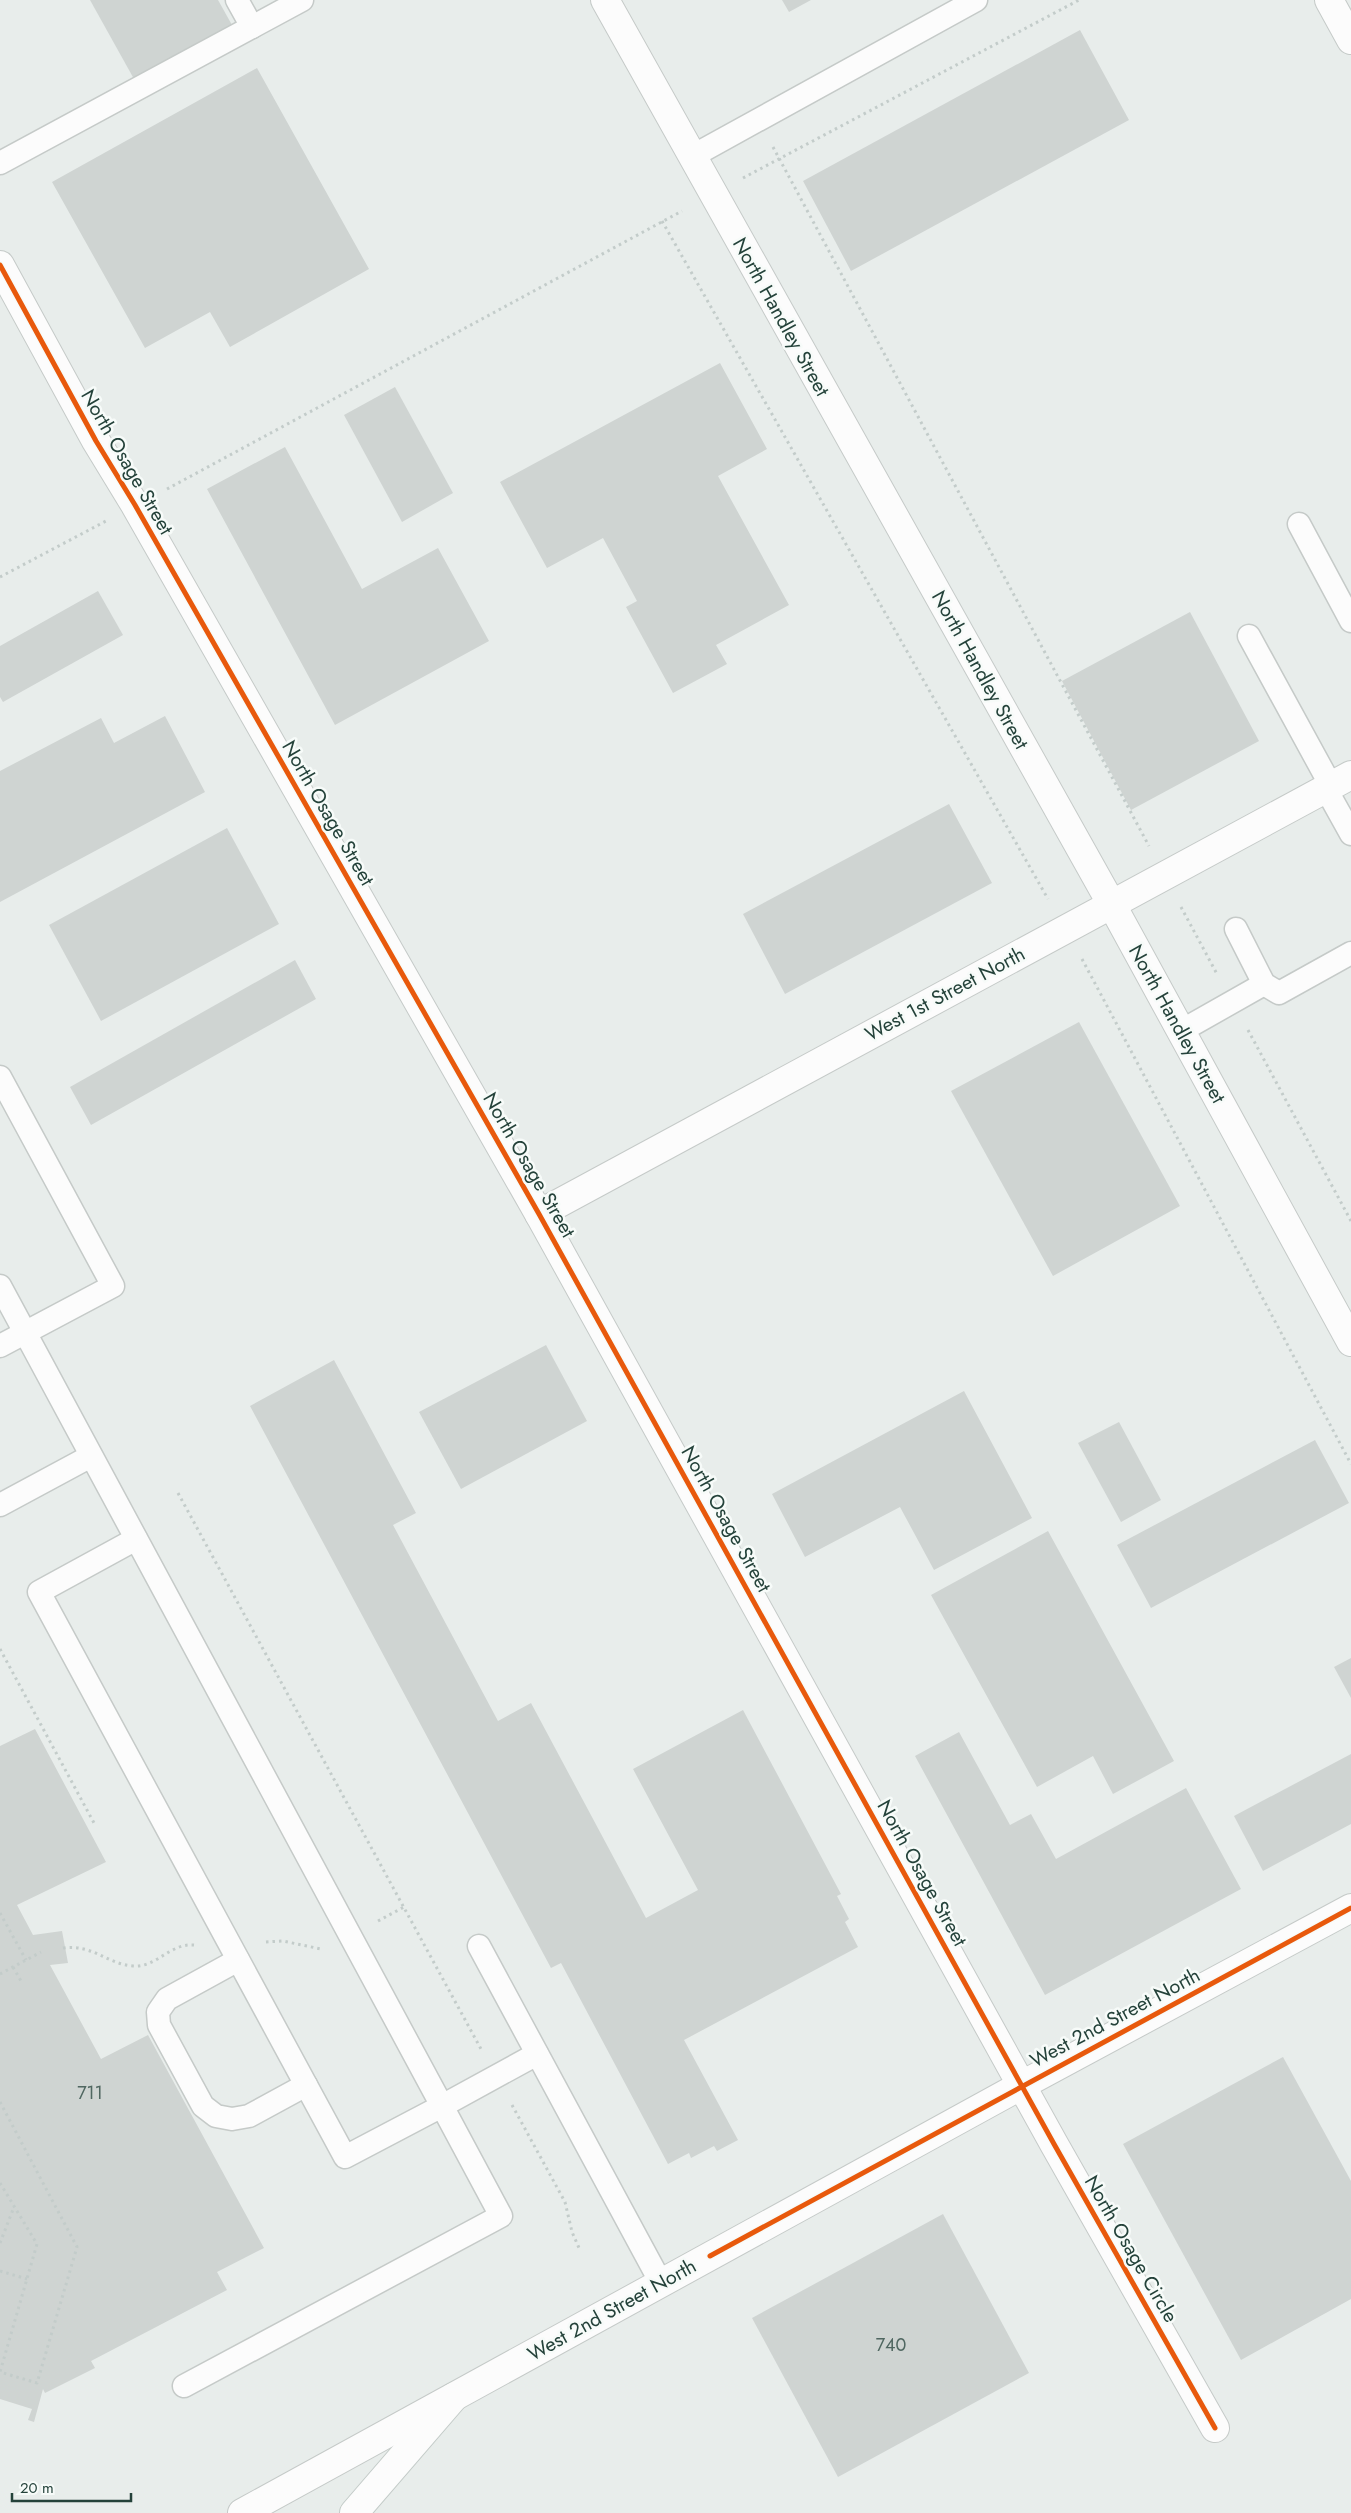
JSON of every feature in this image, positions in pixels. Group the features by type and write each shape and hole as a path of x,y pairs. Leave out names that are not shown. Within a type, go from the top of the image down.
{"street":[{"name":"North Handley Street","path":"605,0 712,195 1112,905 1351,1342"},
{"path":"1329,0 1351,40"},
{"name":"North Osage Street","path":"0,265 96,441 135,505 539,1214 1022,2085"},
{"name":"West 1st Street North","path":"539,1214 1336,783"},
{"name":"West 2nd Street North","path":"242,2513 1022,2085 1351,1908"},
{"name":"North Osage Circle","path":"1022,2085 1215,2428"},
{"path":"354,2513 454,2396"}],"lane":[{"path":"237,0 252,27"},
{"path":"0,163 302,0"},
{"path":"691,157 976,0"},
{"path":"1299,524 1351,621"},
{"path":"1249,636 1336,783 1351,834"},
{"path":"1236,929 1264,984 1279,993 1351,952"},
{"path":"1180,1030 1264,984"},
{"path":"0,1077 113,1286 0,1346"},
{"path":"0,1286 501,2216 184,2386"},
{"path":"0,1505 92,1456"},
{"path":"136,1539 39,1592 345,2157 537,2054"},
{"path":"479,1946 661,2283"},
{"path":"238,1960 167,1999 158,2012 158,2025 203,2106 216,2116 232,2119 249,2116 306,2085"}],"path":[{"path":"0,577 779,158 1079,0"},
{"path":"759,120 1351,1222"},
{"path":"662,221 1065,930 1351,1464"},
{"path":"178,1494 565,2202 572,2232 579,2248"},
{"path":"0,1649 94,1824"},
{"path":"0,1914 26,1960"},
{"path":"0,1974 42,1952"},
{"path":"13,1967 21,1981"},
{"path":"0,2102 77,2247 37,2382 0,2372 37,2244 0,2183"},
{"path":"0,2243 14,2206"},
{"path":"0,2272 28,2280"}],"building":[{"path":"90,0 218,0 232,25 134,79"},
{"path":"782,0 811,0 789,12"},
{"path":"1080,30 1129,120 851,271 803,181"},
{"path":"257,68 369,269 230,347 210,312 145,348 52,182"},
{"path":"720,363 767,449 718,476 789,605 716,645 727,664 673,693 626,607 637,601 603,538 547,568 500,482"},
{"path":"395,387 453,493 402,522 344,415"},
{"path":"285,447 362,589 438,548 489,641 335,725 207,489"},
{"path":"98,591 123,635 3,702 0,697 0,646"},
{"path":"1190,612 1259,741 1131,810 1062,681"},
{"path":"165,716 205,792 0,902 0,771 101,718 114,743"},
{"path":"949,804 992,883 785,994 743,914"},
{"path":"227,828 279,924 101,1021 49,925"},
{"path":"295,960 316,999 91,1125 70,1087"},
{"path":"1079,1022 1180,1206 1053,1276 951,1091"},
{"path":"546,1345 587,1421 461,1489 419,1412"},
{"path":"334,1360 416,1513 393,1525 498,1721 531,1703 646,1918 698,1890 633,1769 743,1710 841,1894 837,1896 849,1919 845,1922 858,1947 684,2040 738,2140 717,2151 714,2146 691,2158 689,2153 668,2164 561,1963 551,1968 250,1406"},
{"path":"964,1391 1032,1518 934,1570 900,1507 805,1557 772,1494"},
{"path":"1119,1422 1161,1500 1121,1522 1078,1443"},
{"path":"1315,1440 1349,1503 1151,1608 1117,1545"},
{"path":"1048,1531 1174,1761 1113,1794 1093,1756 1037,1787 931,1595"},
{"path":"1351,1658 1351,1698 1334,1667"},
{"path":"35,1729 106,1862 17,1905 33,1935 62,1931 68,1963 50,1965 101,2059 148,2035 264,2248 217,2272 227,2290 91,2361 95,2368 45,2393 43,2389 34,2422 28,2420 32,2409 0,2399 0,1746"},
{"path":"959,1732 1010,1825 1031,1814 1056,1859 1186,1788 1241,1889 1045,1995 915,1756"},
{"path":"1351,1754 1351,1824 1263,1871 1234,1816"},
{"path":"1283,2057 1351,2181 1351,2299 1241,2360 1123,2144"},
{"path":"943,2214 1029,2373 838,2477 752,2318"}],"cycle path":[{"path":"0,265 96,441 135,505 539,1214 1054,2144 1215,2428"},
{"path":"710,2256 1351,1908"}]}
